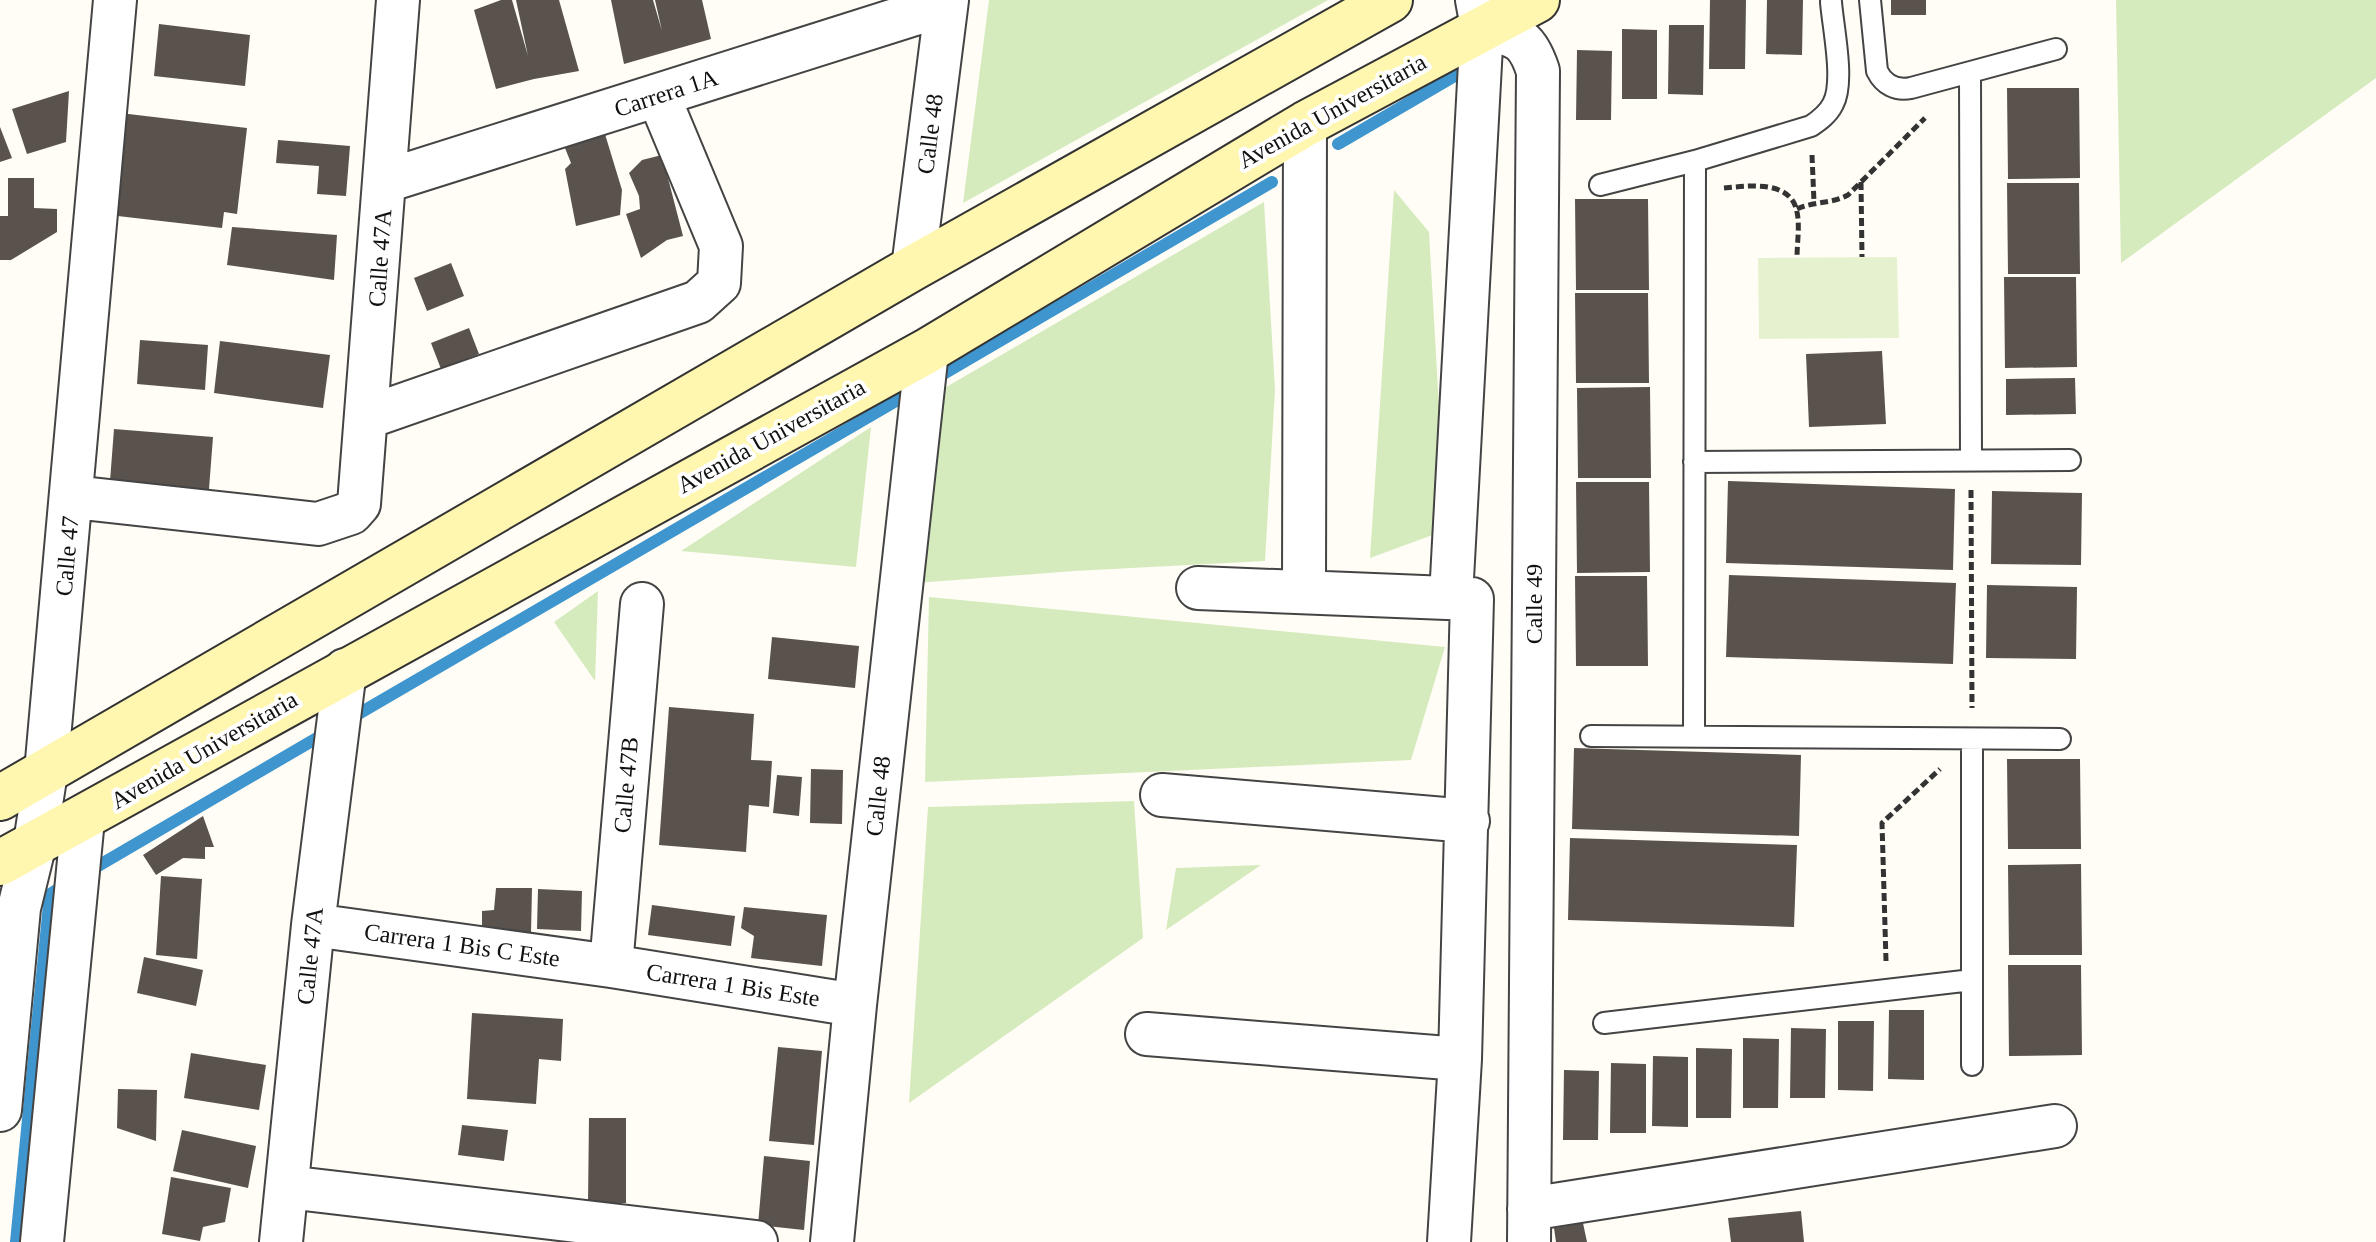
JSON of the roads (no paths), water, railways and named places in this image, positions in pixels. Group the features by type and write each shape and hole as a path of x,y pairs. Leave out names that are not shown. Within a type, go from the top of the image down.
{"main road":[{"path":"0,798 913,268 1390,0"},
{"name":"Avenida Universitaria","path":"18,853 927,351 1305,124 1480,14 1537,0"}],"street":[{"name":"Calle 47","path":"0,1110 19,908 18,853 46,772 73,497 115,0"},
{"name":"Calle 47A","path":"73,497 318,524 351,513 359,504 398,0"},
{"name":"Carrera 1A","path":"386,181 947,2"},
{"name":"Calle 48","path":"913,268 947,2"},
{"path":"1451,597 1480,14"},
{"name":"Calle 49","path":"1480,14 1517,37 1531,50 1538,71 1529,1226"},
{"path":"368,417 698,302 719,283 721,246 658,95"},
{"path":"1304,591 1305,124"},
{"name":"Calle 48","path":"832,1242 927,351"},
{"path":"1198,588 1472,599 1460,1059 1449,1242"},
{"name":"Calle 47B","path":"611,966 642,604"},
{"name":"Calle 47A","path":"281,1242 313,925 345,670"},
{"path":"1162,795 1468,821"},
{"path":"42,1242 83,819"},
{"name":"Carrera 1 Bis C Este","path":"313,925 611,966"},
{"name":"Carrera 1 Bis Este","path":"611,966 855,1005"},
{"path":"1147,1034 1460,1059"},
{"path":"1529,1226 2055,1126"},
{"path":"287,1187 756,1242"}],"lane":[{"path":"1870,0 1875,63 1887,84 1903,90 2056,49"},
{"path":"1600,185 1695,161 1811,126 1826,115 1835,102 1838,87 1831,2"},
{"path":"1970,74 1971,460"},
{"path":"1694,736 1695,161"},
{"path":"1694,462 2070,460"},
{"path":"1591,736 2060,739"},
{"path":"1972,739 1972,1065"},
{"path":"1604,1023 1972,980"}],"waterway":[{"path":"1338,144 1470,67"},
{"path":"933,380 1272,182"},
{"path":"348,720 913,391"},
{"path":"86,873 329,731"},
{"path":"16,1242 50,894 66,884"}]}
